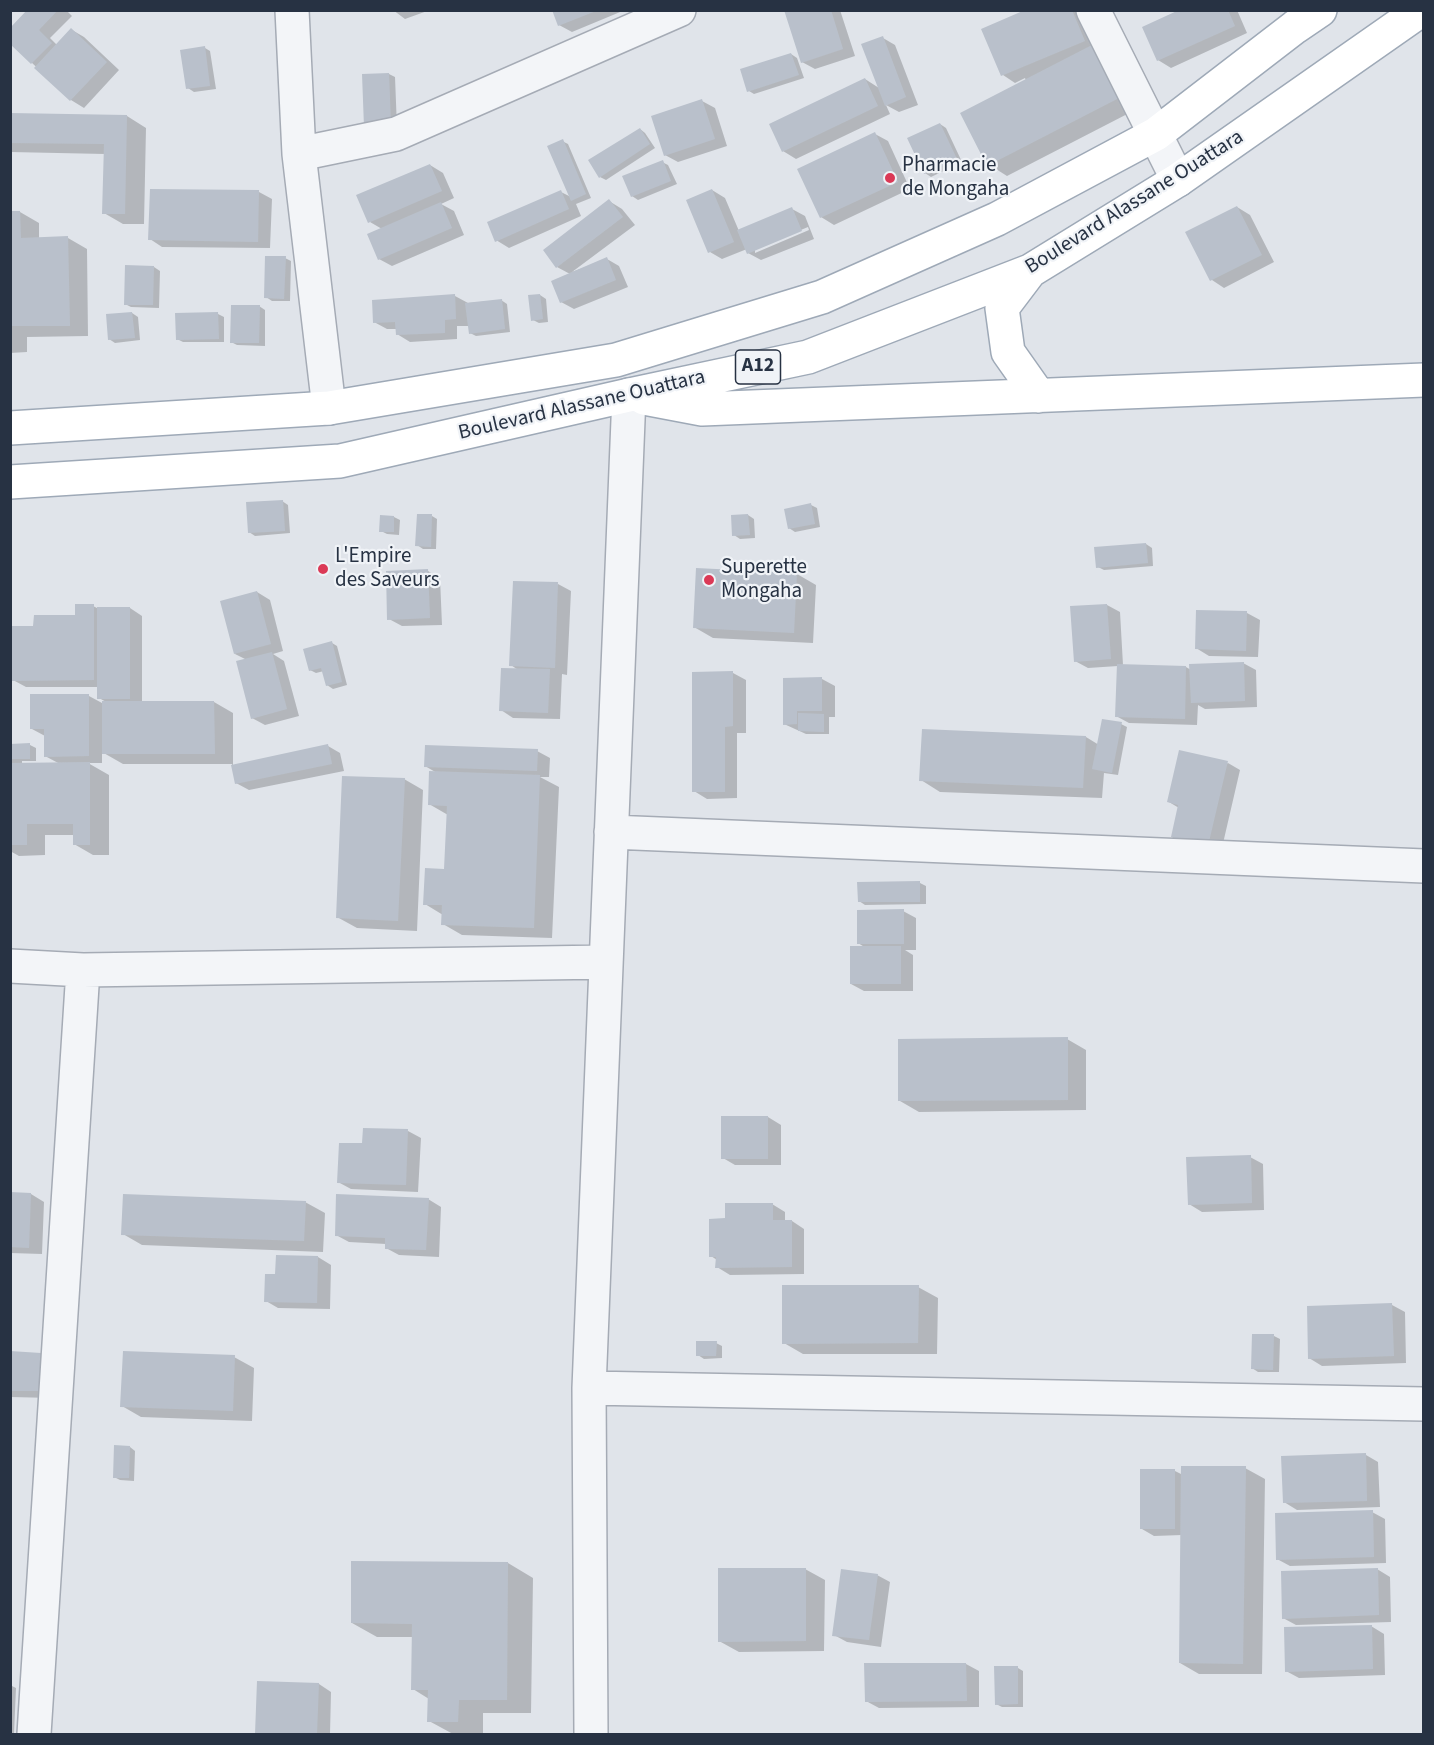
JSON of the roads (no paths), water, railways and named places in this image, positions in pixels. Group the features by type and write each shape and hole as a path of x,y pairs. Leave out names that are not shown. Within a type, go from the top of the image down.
{"main road":[{"name":"Boulevard Alassane Ouattara","path":"10,428 329,408 616,360 822,297 997,219 1156,134 1320,10"},
{"name":"Boulevard Alassane Ouattara","path":"10,482 340,461 808,357 1030,271 1178,180 1420,10"},
{"path":"1030,271 1002,308 1008,352 1038,396"},
{"path":"616,360 629,395"},
{"name":"A12","path":"629,395 702,409 1424,380"}],"street":[{"path":"292,10 299,154 329,408"},
{"path":"299,154 396,134 679,10"},
{"path":"1093,10 1178,180"},
{"path":"591,1734 589,1388 629,395"},
{"path":"611,832 1424,866"},
{"path":"10,966 83,970 606,962"},
{"path":"34,1734 83,970"},
{"path":"589,1388 1424,1404"}],"place":[{"name":"Pharmacie de Mongaha","path":"890,178"},
{"name":"L'Empire des Saveurs","path":"323,569"},
{"name":"Superette Mongaha","path":"709,580"}]}
